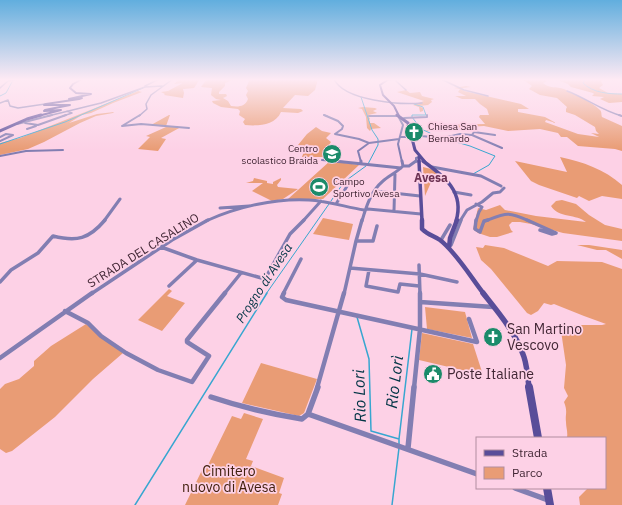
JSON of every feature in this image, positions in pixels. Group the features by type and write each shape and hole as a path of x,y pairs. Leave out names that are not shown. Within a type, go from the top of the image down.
{"street":[{"path":"10,103 10,106 14,108 55,103"},
{"path":"17,124 99,103"},
{"path":"147,103 147,109 143,114 122,126 141,124 189,128"},
{"path":"389,103 422,103"},
{"path":"392,103 403,125 398,144 402,167"},
{"path":"589,103 600,110 622,116"},
{"path":"0,131 30,118 61,110 44,111 45,110 70,105 45,104"},
{"path":"27,129 72,113 67,111"},
{"path":"387,113 398,116 408,123 410,136 419,157 423,230 440,240 450,249 508,327 524,357 538,437"},
{"path":"324,115 338,121 343,126 342,129 335,134 359,139 369,144"},
{"path":"404,120 404,118 427,117 427,115"},
{"path":"370,116 398,116"},
{"path":"24,122 38,125"},
{"path":"0,131 9,133 6,134"},
{"path":"472,135 474,132 495,135"},
{"path":"0,137 6,134 13,135 0,141"},
{"path":"361,163 358,151 369,144 410,136 443,138 460,134 472,135 502,148"},
{"path":"0,156 26,151 63,150"},
{"path":"419,157 432,167 454,192 460,205 456,224 449,241 450,249"},
{"path":"322,160 402,167 413,164 416,162 416,158 419,157"},
{"path":"420,166 481,176 502,187 500,192 493,193 482,202 467,210 460,221 450,249"},
{"path":"210,397 236,407 275,415 302,419 308,414 319,385 340,311 356,241 365,210 370,198 381,183 395,174 402,167"},
{"path":"394,211 395,174"},
{"path":"336,204 350,183"},
{"path":"375,191 420,196"},
{"path":"454,192 470,194"},
{"path":"0,282 11,270 38,253 53,236 77,240 87,236 107,218 120,199"},
{"name":"STRADA DEL CASALINO","path":"220,208 256,206 292,200 321,201 365,210 421,214"},
{"path":"161,247 197,260 265,279 290,234 321,201"},
{"path":"476,204 482,207 479,210 476,221 475,229 477,231 480,232 484,221 506,213 517,216 556,233 552,234 540,230"},
{"name":"STRADA DEL CASALINO","path":"0,358 65,311 161,247 207,220 256,206"},
{"path":"440,240 450,225"},
{"path":"356,241 373,241 377,226"},
{"path":"440,240 449,241"},
{"path":"301,259 284,290 283,298 477,342 469,319"},
{"path":"169,286 197,260"},
{"path":"408,448 420,329 419,265"},
{"path":"350,268 420,274 457,282"},
{"path":"368,270 366,286 398,292 400,284 419,286"},
{"path":"65,311 88,323 98,333 126,353 158,370 192,382 209,356 187,340 241,273"},
{"path":"420,302 465,306 493,306"},
{"path":"308,414 408,448 476,474"},
{"path":"517,489 549,503"},
{"path":"547,489 549,503"}],"green space":[{"path":"109,103 114,103 91,113 82,115 69,123 97,114 114,112 113,113 96,116 28,149 0,155 0,143 20,138"},
{"path":"213,103 229,103 231,106 241,106 246,103 288,103 283,108 301,109 303,111 298,113 281,112 275,120 270,123 245,125 243,122 245,119 239,115 240,111 238,109 221,107"},
{"path":"420,103 431,103 428,105 419,106 423,108 423,111 420,112 419,107 413,105"},
{"path":"479,103 515,103 521,104 529,109 518,109 518,112 545,117 556,123 546,120 545,122 578,134 599,137 591,133 599,134 595,127 575,115 566,112 567,107 562,103 590,103 601,111 602,117 622,126 622,151 578,146 567,137 561,137 558,133 540,129 508,131 484,126 450,128 450,131 423,131 438,129 436,126 438,125 485,124 479,117 480,115 489,115 487,109"},
{"path":"363,107 377,109 373,111 377,113 368,115 369,120 370,123 374,123 381,128 371,129 370,131 367,128 366,117 362,109 358,108"},
{"path":"169,115 166,126 181,127 161,138 166,139 158,151 138,149 150,137 146,136 166,127 151,125"},
{"path":"316,127 322,131 331,133 326,138 331,142 327,148 326,157 302,157 306,146 298,145 307,134"},
{"path":"560,157 577,161 601,170 615,179 622,185 622,199 602,196 589,201 579,196 577,198 539,185 531,181 515,161 567,172"},
{"name":"Campo Sportivo Avesa","path":"330,161 359,165 323,199 288,199"},
{"path":"423,167 435,170 445,182 432,180 425,196"},
{"path":"254,178 273,184 273,182 281,178 277,185 278,187 298,189 283,199 272,201 252,191 263,183 246,183 253,181"},
{"path":"562,200 576,204 589,215 605,225 622,229 622,241 563,233 520,222 512,222 509,225 513,232 497,237 490,237 478,233 473,229 478,208 486,210 500,205 505,210 536,216 586,222 554,210 551,206 556,201"},
{"path":"323,218 353,224 349,240 313,234"},
{"path":"485,245 504,248 548,266 557,261 602,262 622,269 622,505 580,505 579,497 587,489 606,489 606,437 567,437 566,411 564,402 568,396 564,388 566,365 561,331 569,336 575,325 606,324 554,304 551,305 544,303 538,311 531,315 527,313 491,269 481,260 476,247 483,248"},
{"path":"577,245 589,245 622,250 622,259 606,250 597,250"},
{"path":"169,289 172,291 167,296 185,303 162,331 138,320"},
{"path":"425,307 465,312 472,338 427,329"},
{"path":"86,324 123,353 93,379 55,417 12,451 6,453 0,449 0,389 5,384 19,379 34,366 34,361 51,346"},
{"path":"422,333 473,344 483,375 419,360"},
{"path":"261,363 317,379 304,413 299,416 242,403"},
{"name":"Cimitero nuovo di Avesa","path":"244,413 263,419 246,459 253,461 251,466 284,478 279,493 282,494 278,505 185,505 204,466 207,467 232,416 241,419"}],"waterway":[{"path":"0,144 65,122 110,103"},
{"name":"Progno di Avesa","path":"363,103 372,130 378,139 378,145 368,164"},
{"name":"Rio Lori","path":"414,104 423,107 426,115 412,115 412,117 421,129 430,133"},
{"name":"Rio Lori","path":"446,139 470,146 495,156 489,165 473,174"},
{"name":"Progno di Avesa","path":"331,201 344,182 366,166"},
{"name":"Progno di Avesa","path":"266,294 329,204"},
{"name":"Progno di Avesa","path":"135,505 267,293"},
{"name":"Rio Lori","path":"357,317 369,359 371,431 399,439"},
{"name":"Rio Lorì","path":"399,439 412,329"},
{"name":"Rio Lori","path":"399,439 399,445"},
{"name":"Rio Lori","path":"392,505 399,448"}],"place":[{"name":"Chiesa San Bernardo","path":"414,132"},
{"name":"Centro scolastico Braida","path":"332,154"},
{"name":"Campo Sportivo Avesa","path":"319,187"},
{"name":"San Martino Vescovo","path":"493,337"},
{"name":"Poste Italiane","path":"433,374"}],"district":[{"name":"Avesa","path":"431,177"}]}
